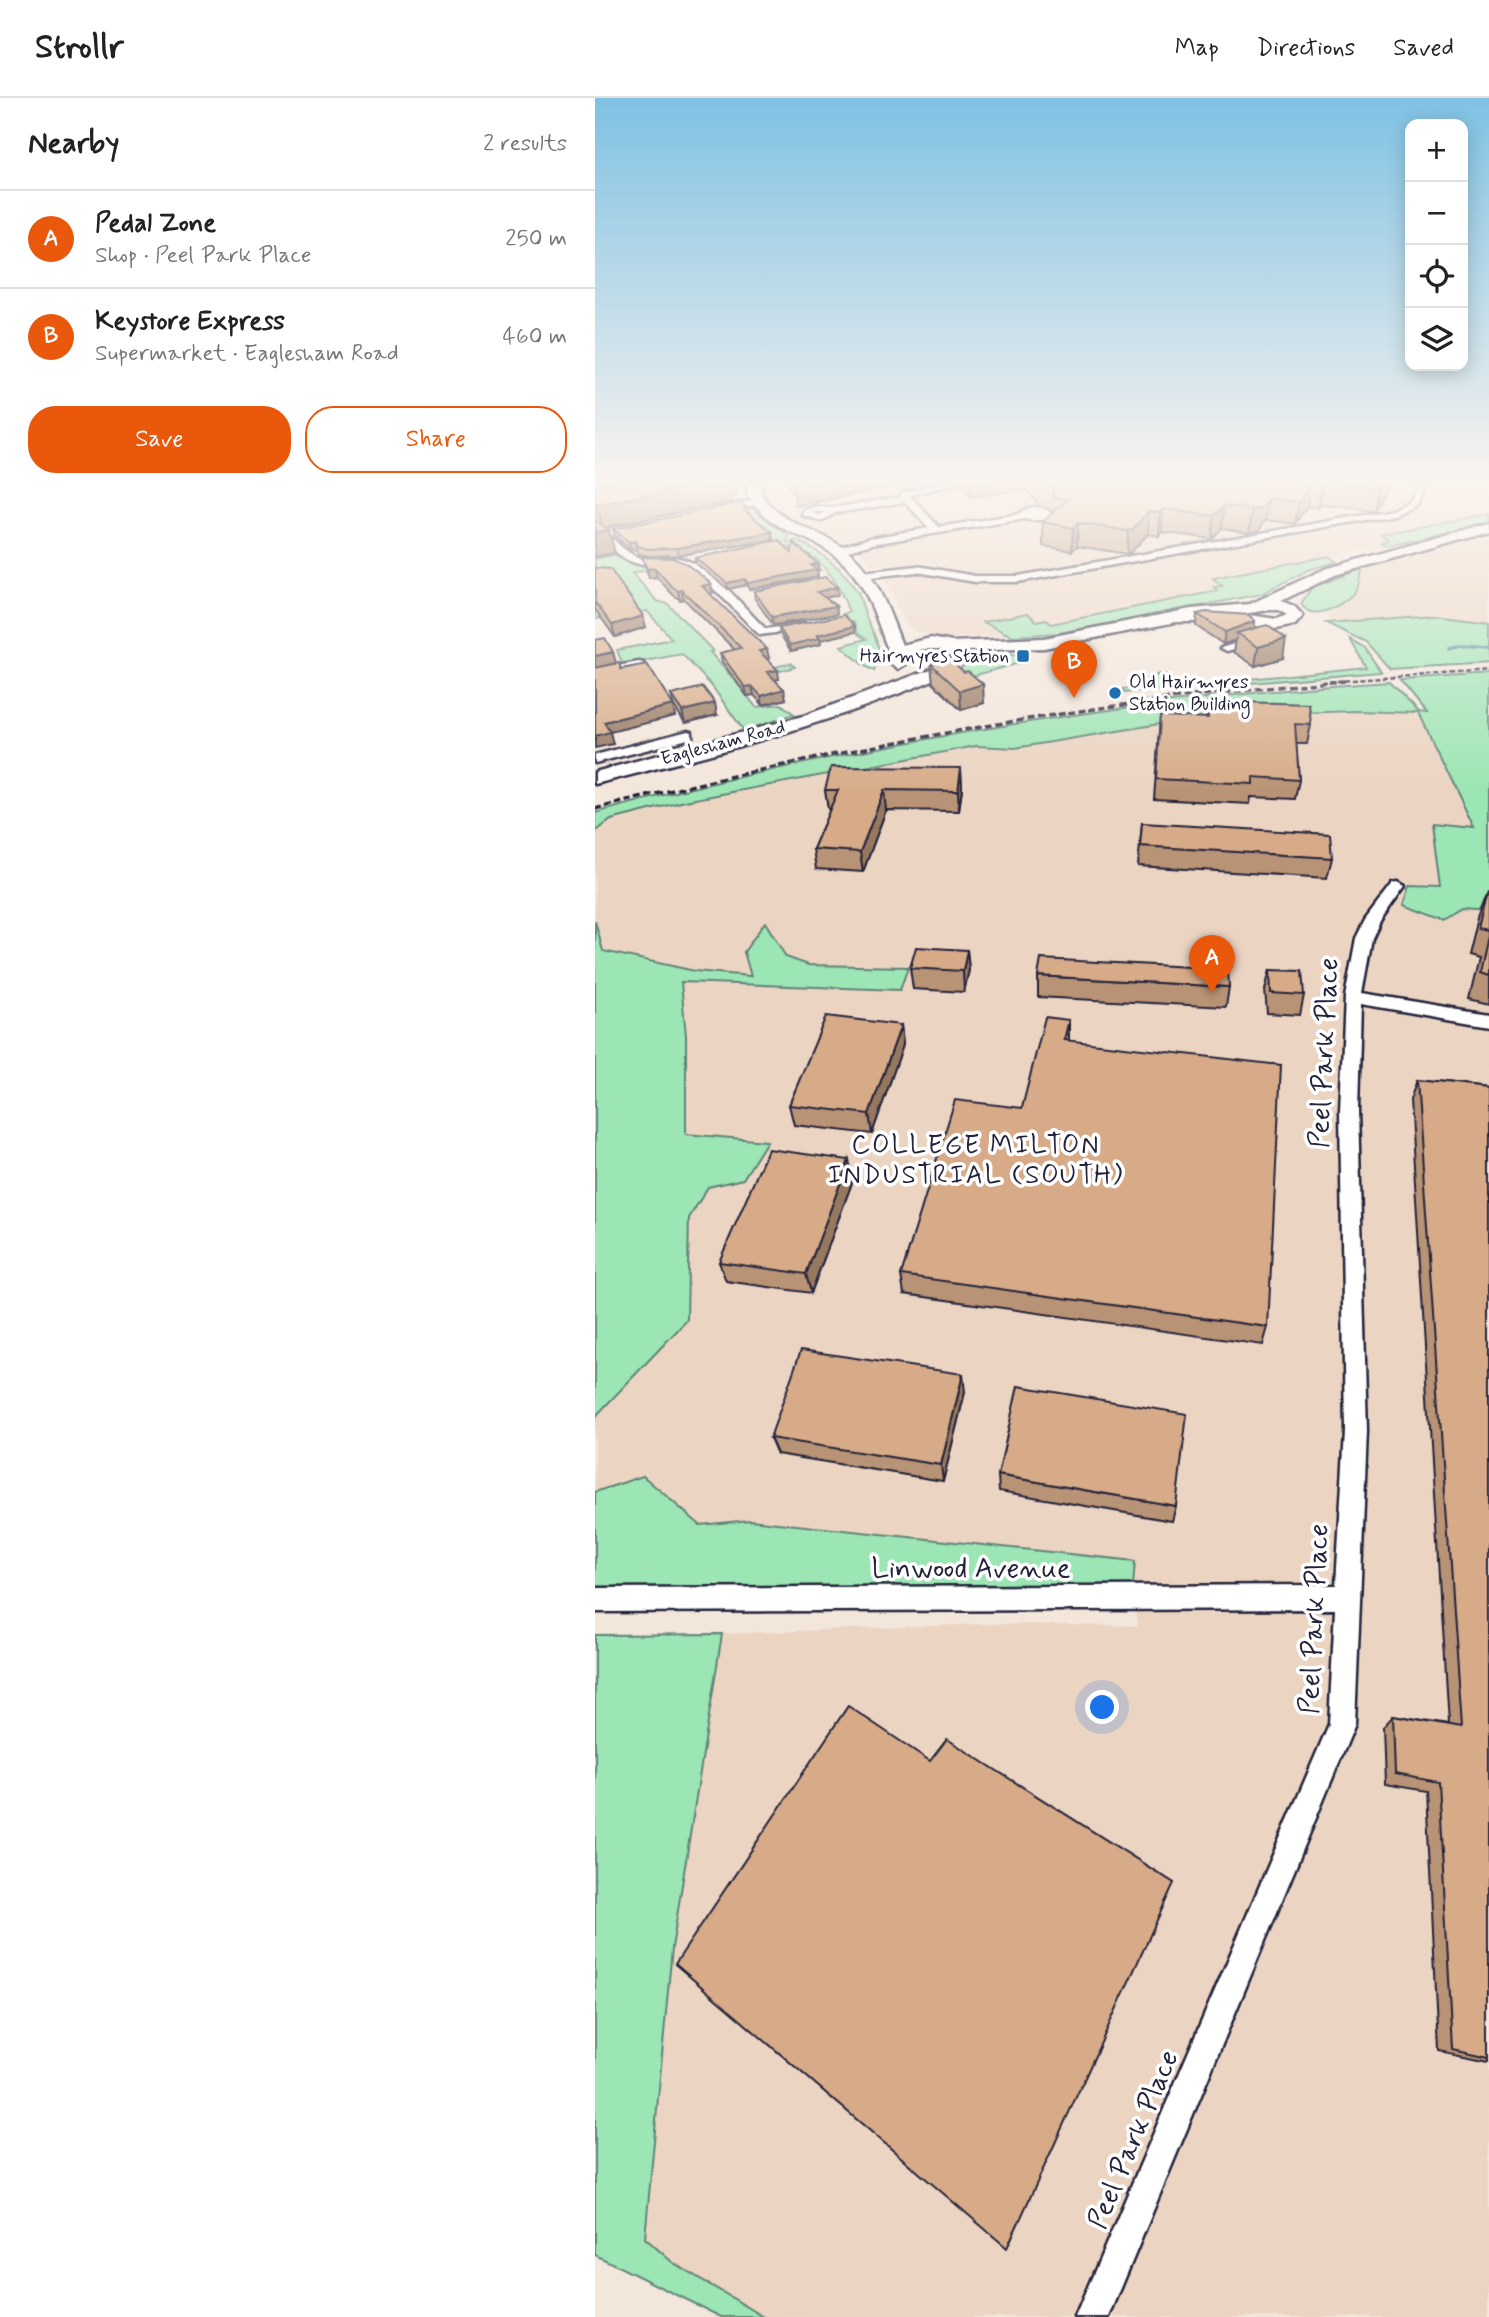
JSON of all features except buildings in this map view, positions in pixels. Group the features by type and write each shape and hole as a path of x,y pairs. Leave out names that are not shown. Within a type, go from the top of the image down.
{"main road":[{"path":"869,586 877,598 898,659 916,673 934,673"},
{"path":"1259,615 1302,586"},
{"path":"887,625 920,645 956,652 1056,642 1176,617 1259,615 1283,624 1293,620 1294,613 1288,608 1299,587"},
{"path":"898,659 908,648 920,645"},
{"name":"Eaglesham Road","path":"595,778 850,707 934,673 951,669 956,652"},
{"name":"Eaglesham Road","path":"850,707 879,686 898,659"}],"street":[{"path":"718,586 735,597 764,633 819,623"},
{"path":"1227,648 1256,642 1265,636 1259,615"},
{"path":"595,674 639,665"},
{"path":"595,759 688,735"},
{"name":"Peel Park Place","path":"1092,2317 1342,1724 1356,1431 1349,1111 1353,997 1364,938 1373,920 1398,886"},
{"path":"1353,997 1489,1020"},
{"name":"Linwood Avenue","path":"595,1600 1348,1597"}],"shaded area":[{"path":"887,586 1278,586 1261,594 1225,603 1175,609 1059,633 944,638 913,630 905,622"},
{"path":"1357,586 1489,586 1489,622 1435,615 1333,623 1326,610 1354,593"},
{"path":"1356,711 1419,713 1474,828 1462,909 1489,910 1489,2317 764,2317 672,2262 645,2238 672,1948 722,1634 984,1624 1138,1626 1132,1598 1135,1561 750,1520 700,1525 643,1476 595,1492 595,1417 687,1320 689,1217 708,1187 743,1179 767,1142 686,1134 686,1036 681,981 900,990 908,968 808,965 786,957 765,923 752,977 695,971 603,951 595,921 595,832 611,820 685,801 976,746 1015,748 1208,716"}],"green space":[{"path":"621,586 643,586 657,601 668,604 713,651 710,652 732,678 791,663 795,667 737,683 756,707 781,704 794,714 744,731 711,685 682,654 623,665 617,650 672,639 647,611 595,619 595,608 633,601"},
{"path":"838,586 853,586 878,644 874,671 841,646 866,639 858,634 853,621 848,621 843,614 849,612"},
{"path":"1278,586 1261,594 1059,633 1012,636 983,622 1028,613 1036,621 1046,619 1051,624 1217,591 1214,587"},
{"path":"1317,586 1358,586 1347,599 1319,612 1306,610 1301,604 1311,588"},
{"path":"1435,615 1489,622 1489,663 1390,669 1366,642 1326,623"},
{"path":"1350,639 1365,648 1381,672 1125,693 1123,689 1134,687 1144,679 1150,681 1158,674 1168,676 1181,686 1366,667"},
{"path":"986,654 1015,655 1020,663 969,677 959,669 970,660"},
{"path":"1489,674 1489,911 1462,909 1444,920 1404,905 1410,886 1440,887 1432,824 1474,828 1418,713 1356,711 1208,716 1015,748 976,746 685,801 611,820 595,832 595,813 781,768 979,730 1183,700 1389,682 1419,712 1427,713 1400,680"},
{"path":"595,921 603,951 695,971 751,976 744,952 765,922 786,957 808,965 908,967 900,990 681,982 686,1036 686,1134 767,1141 743,1179 708,1187 689,1218 687,1320 595,1417"},
{"path":"643,1476 700,1525 750,1520 1135,1561 1132,1598 595,1600 595,1492"},
{"path":"722,1634 672,1948 645,2238 672,2262 764,2317 721,2317 595,2255 595,1635"}],"waterway":[{"path":"1449,648 1461,645 1489,647"}],"railway":[{"path":"1322,682 1489,671"},
{"path":"595,809 781,766 967,729 1155,701 1345,681"}],"place":[{"name":"Hairmyres Station","path":"1023,656"},
{"name":"Old Hairmyres Station Building","path":"1115,693"},
{"name":"Keystore Express","path":"1074,698"},
{"name":"Pedal Zone","path":"1212,993"}],"district":[{"name":"COLLEGE MILTON INDUSTRIAL (SOUTH)","path":"976,1161"}]}
